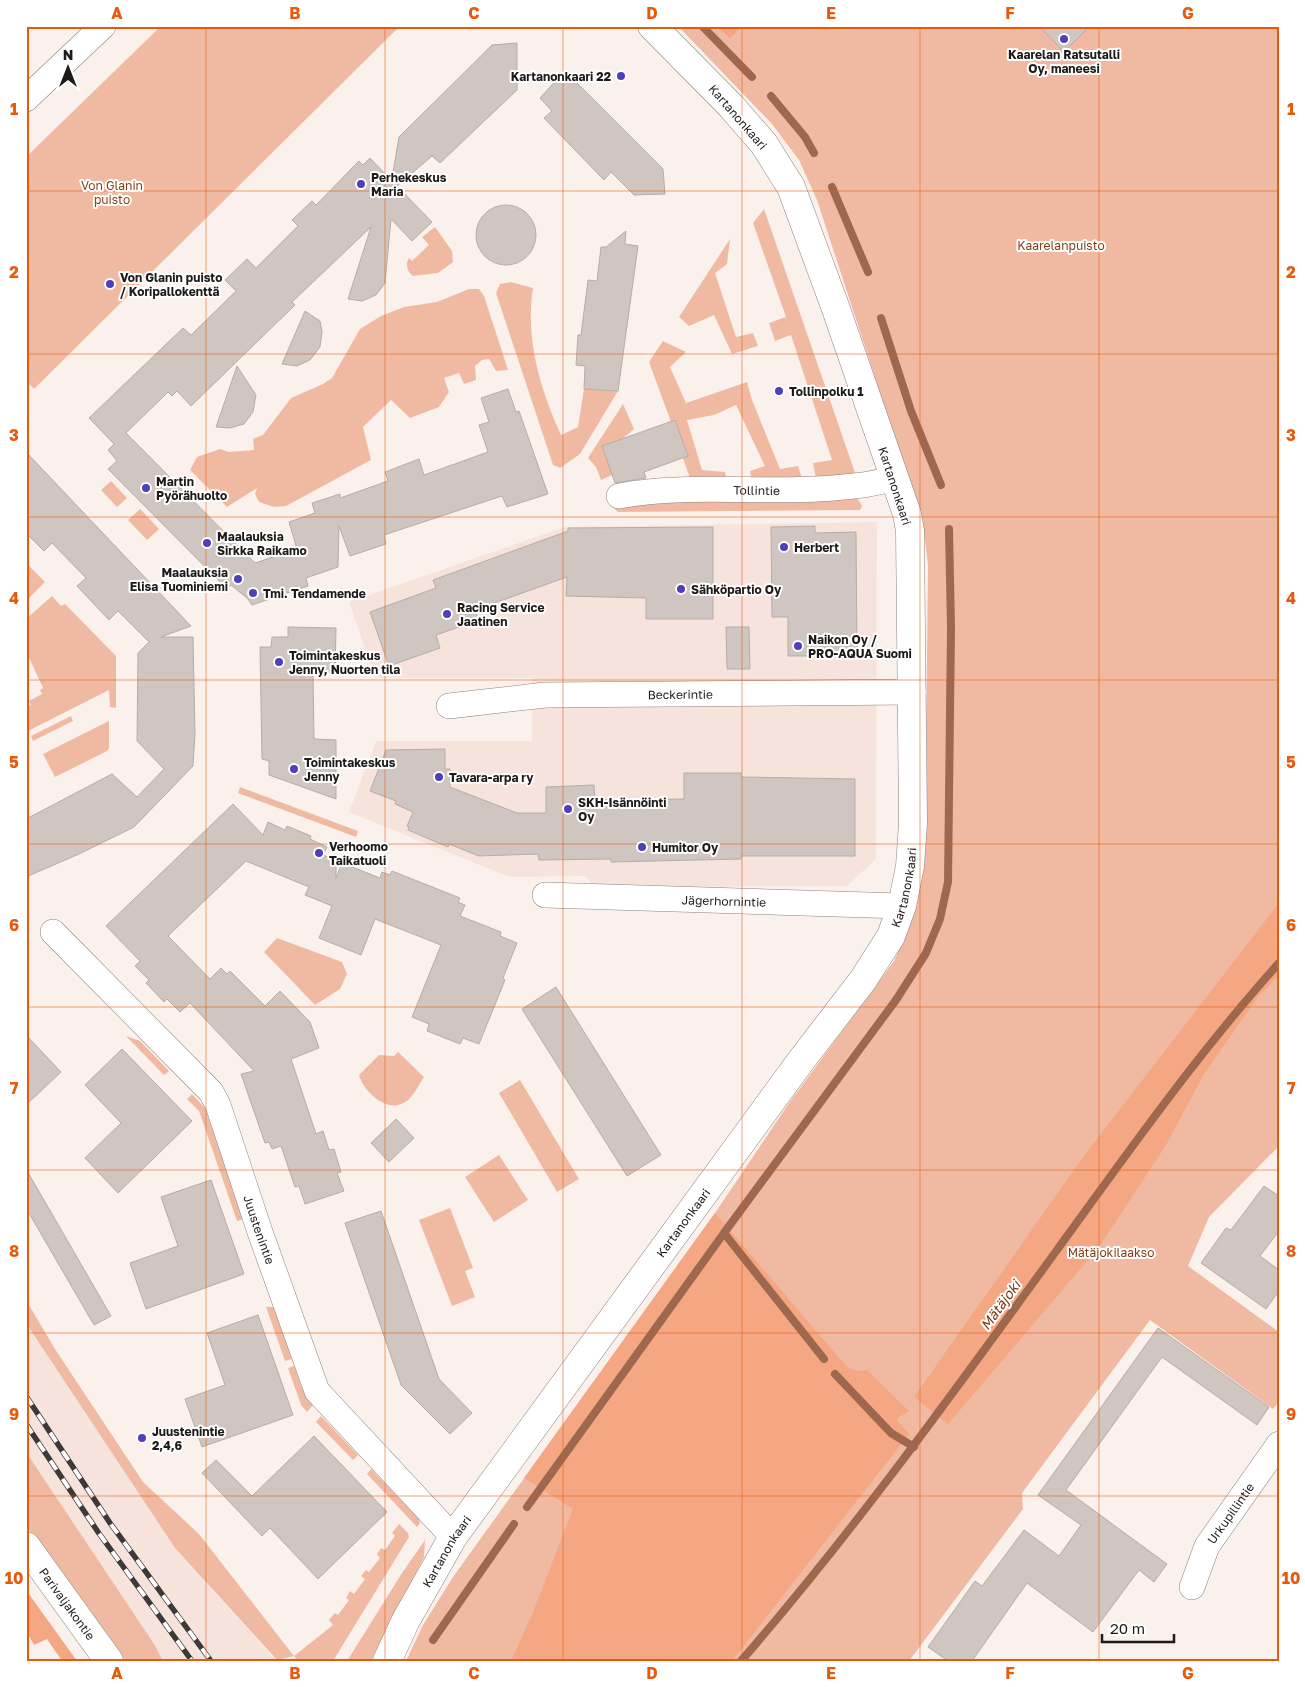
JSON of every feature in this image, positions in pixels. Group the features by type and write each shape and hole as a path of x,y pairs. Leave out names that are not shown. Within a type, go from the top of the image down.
{"street":[{"path":"26,98 103,26"},
{"name":"Kartanonkaari","path":"387,1661 406,1620 453,1537 800,1062 869,972 891,936 902,906 910,866 913,822 913,692 910,531 906,514 836,309 791,188 764,144 732,106 652,26"},
{"name":"Tollintie","path":"619,496 652,491 813,490 866,486 893,478"},
{"name":"Beckerintie","path":"449,706 545,695 913,692"},
{"name":"Jägerhornintie","path":"545,895 902,906"},
{"name":"Juustenintie","path":"53,932 86,968 211,1092 218,1105 260,1232 317,1391 453,1537"},
{"name":"Urkupillintie","path":"1192,1587 1207,1546 1279,1444"},
{"name":"Parivaljakontie","path":"26,1546 109,1661"}],"shaded area":[{"path":"717,26 741,26 730,39"},
{"path":"877,522 876,859 847,886 596,887 585,876 509,877 349,812 376,741 532,741 532,678 375,678 349,602 565,527"},
{"path":"1279,903 1279,975 1258,997 1204,1074 1166,1145 1099,1247 948,1424 914,1397 1083,1157"},
{"path":"715,1213 847,1367 858,1371 867,1370 909,1411 896,1419 909,1434 732,1661 511,1661 532,1615 573,1509 524,1478"},
{"path":"26,1322 175,1548 276,1661 138,1661 26,1499"},
{"path":"26,1590 77,1661 62,1661 47,1639 34,1645 26,1630"}],"green space":[{"name":"Von Glanin puisto","path":"161,26 400,26 34,389 26,381 26,157"},
{"name":"Kaarelanpuisto","path":"678,26 1279,26 1279,1146 1209,1217 1188,1266 1279,1332 1279,1402 1273,1409 1150,1320 1022,1493 1023,1509 909,1661 406,1661 423,1625 453,1577 715,1213 789,1103 894,961 915,911 925,841 928,565 923,524 817,200 799,160 772,124"},
{"path":"764,209 855,473 852,475 816,479 813,463 832,460 791,335 775,341 769,323 786,317 753,223"},
{"path":"435,227 452,251 453,262 438,273 413,276 407,268 408,260 409,258 412,261 429,245 422,237"},
{"path":"730,239 727,264 715,273 736,337 753,333 758,346 732,354 714,315 689,326 679,317"},
{"path":"511,282 533,288 531,326 536,363 553,418 561,435 578,427 584,389 618,391 580,454 560,468 553,465 496,293 500,284"},
{"path":"469,289 479,289 484,296 508,370 496,371 489,359 482,360 475,366 476,380 464,384 459,373 444,378 449,392 439,407 410,418 391,400 363,427 371,460 286,506 274,507 259,502 255,494 257,488 227,507 190,470 197,457 220,449 229,452 254,450 253,439 263,435 291,398 332,378 360,329 381,316 404,307 437,302"},
{"path":"663,341 686,352 670,367 686,403 747,382 752,400 780,469 798,466 803,482 752,481 750,471 765,466 736,405 714,415 687,420 702,470 725,472 727,483 692,484 683,458 688,456 671,422 649,362"},
{"path":"623,404 634,429 622,439 612,475 601,480 596,467 588,458"},
{"path":"111,481 127,498 117,507 101,490"},
{"path":"858,499 862,506 860,510 618,512 611,505 621,500"},
{"path":"140,509 159,529 147,540 128,520"},
{"path":"26,563 45,582 26,601"},
{"path":"52,596 61,606 65,604 116,656 116,708 110,707 109,690 28,731 26,707 31,705 29,701 42,694 40,690 43,688 26,651 26,619"},
{"path":"71,716 73,721 33,741 31,736"},
{"path":"109,721 109,748 107,751 55,777 43,754"},
{"path":"240,787 358,831 356,837 238,793"},
{"path":"277,938 342,962 347,974 340,989 315,1005 264,952"},
{"path":"126,1036 140,1041 169,1071 164,1075"},
{"path":"398,1052 424,1077 408,1100 401,1104 386,1104 366,1089 359,1075 379,1055 394,1056"},
{"path":"520,1080 579,1179 557,1192 499,1093"},
{"path":"192,1094 205,1108 244,1219 237,1221 199,1111 187,1099"},
{"path":"499,1155 528,1200 494,1222 465,1177"},
{"path":"450,1208 473,1268 465,1271 475,1297 452,1306 419,1220"},
{"path":"26,1300 55,1349 143,1482 199,1534 294,1656 277,1660 175,1548 32,1332 26,1322"},
{"path":"266,1307 274,1307 292,1359 285,1361"},
{"path":"294,1366 301,1386 313,1405 307,1412 301,1405 288,1368"},
{"path":"321,1416 358,1455 353,1460 316,1422"},
{"path":"26,1452 154,1644 163,1661 122,1661 33,1536 26,1525"},
{"path":"371,1469 419,1519 420,1523 417,1527 367,1474"},
{"path":"399,1524 408,1533 409,1537 333,1661 298,1661 294,1656 333,1625 329,1620 335,1613 338,1615 349,1600 346,1598 350,1591 354,1594 365,1579 361,1576 366,1570 369,1572 380,1558 377,1554 381,1548 385,1550 395,1536 392,1533"},
{"path":"425,1540 424,1557 371,1661 347,1661 402,1573"}],"building":[{"name":"Kaarelan Ratsutalli Oy, maneesi","path":"1039,26 1090,26 1064,52"},
{"path":"517,43 517,90 440,163 432,156 397,186 432,222 412,241 391,219 385,283 376,295 362,301 348,299 371,227 292,302 295,305 191,406 177,391 172,396 168,392 126,433 255,563 297,549 289,522 315,513 312,503 340,494 340,498 388,481 385,472 419,459 424,475 488,452 479,425 489,422 481,398 508,389 516,412 519,411 548,494 507,507 502,496 384,535 386,544 350,556 339,526 338,567 306,578 308,586 252,605 248,599 231,585 227,589 108,469 117,461 108,450 114,444 89,418 183,328 191,335 236,291 225,280 247,259 256,268 298,226 292,220 312,201 316,205 359,161 363,165 370,158 388,177 392,178 399,137 492,45"},
{"path":"560,76 571,77 663,169 665,194 634,195 611,172 604,180 544,118 552,111 540,98"},
{"path":"500,205 512,205 523,210 531,218 536,229 534,247 523,260 512,265 500,265 489,260 481,252 476,241 476,229 481,218 489,210"},
{"path":"626,231 625,244 638,246 618,391 584,389 585,366 576,365 578,335 581,335 588,280 597,281 601,247 606,247"},
{"path":"305,311 320,321 322,332 320,347 310,360 297,366 282,364"},
{"path":"237,366 256,395 253,412 244,424 230,428 216,427"},
{"path":"675,420 688,456 644,472 646,478 615,483 602,446"},
{"path":"26,452 191,626 161,637 193,637 195,734 193,766 134,827 26,877 26,819 112,774 137,797 164,769 137,741 138,653 150,641 118,611 109,620 77,586 86,578 52,543 44,551 26,533"},
{"path":"815,526 815,533 856,532 857,656 788,656 788,617 772,617 771,527"},
{"path":"713,527 713,619 646,619 646,598 566,596 567,577 475,610 479,620 436,635 440,648 389,666 370,612 436,588 433,580 568,531 568,528"},
{"path":"288,627 336,628 335,672 313,673 314,739 336,740 336,799 269,775 269,761 262,759 260,647 271,647 272,637 288,637"},
{"path":"726,627 749,627 750,669 727,669"},
{"path":"445,749 445,769 450,769 450,787 517,813 546,813 546,787 594,785 595,800 684,799 684,773 741,773 741,777 855,779 855,856 741,856 741,859 611,862 611,859 539,860 538,854 479,856 449,844 448,847 408,830 409,827 407,826 413,812 395,804 396,801 370,791 386,750"},
{"path":"233,804 263,835 268,822 285,830 287,826 311,836 310,839 327,847 323,855 336,860 336,878 342,863 380,878 382,872 390,875 392,871 460,898 458,902 465,905 460,916 501,932 500,936 517,943 503,978 505,980 479,1044 463,1038 460,1044 427,1031 429,1024 412,1017 441,945 375,919 361,955 319,938 332,906 305,895 309,887 246,861 168,936 210,979 221,968 227,974 230,971 265,1006 280,991 310,1022 319,1048 291,1059 316,1134 323,1131 329,1150 334,1149 341,1172 337,1173 344,1191 305,1204 299,1186 295,1187 281,1146 272,1149 269,1142 265,1143 241,1074 254,1071 190,1003 180,1012 167,999 164,1002 146,983 149,980 135,966 140,961 106,926"},
{"path":"556,987 661,1155 627,1176 522,1009"},
{"path":"26,1035 61,1072 26,1105"},
{"path":"122,1049 192,1121 118,1193 85,1158 121,1123 85,1085"},
{"path":"396,1119 414,1138 389,1162 371,1143"},
{"path":"26,1169 111,1316 94,1325 26,1208"},
{"path":"211,1180 244,1274 146,1309 130,1263 178,1246 161,1197"},
{"path":"1264,1186 1279,1196 1279,1231 1260,1256 1279,1270 1279,1291 1266,1309 1201,1263 1226,1228 1231,1230"},
{"path":"381,1211 439,1379 472,1413 450,1434 401,1385 345,1223"},
{"path":"258,1315 293,1415 202,1447 185,1399 225,1385 207,1333"},
{"path":"1158,1328 1269,1407 1257,1425 1162,1357 1066,1490 1167,1564 1154,1582 1139,1570 1093,1632 1027,1583 972,1661 948,1661 928,1647 975,1581 982,1586 1024,1530 1059,1556 1081,1525 1038,1495"},
{"path":"314,1436 387,1512 318,1579 270,1528 262,1536 202,1473 216,1460 252,1496"}],"waterway":[{"path":"702,26 752,77"},
{"path":"771,96 805,137 814,153"},
{"path":"832,187 868,272"},
{"path":"881,318 911,411 941,485"},
{"path":"824,1359 724,1233 896,1000 926,953 940,919 948,882 951,628 949,529"},
{"name":"Mätäjoki","path":"741,1661 864,1510 942,1407 1164,1104 1220,1032 1279,963"},
{"path":"527,1507 724,1233"},
{"path":"835,1374 891,1433 914,1447"},
{"path":"433,1640 514,1524"}],"railway":[{"path":"26,1396 110,1523 211,1661"},
{"path":"26,1424 98,1532 192,1661"}],"place":[{"name":"Kaarelan Ratsutalli Oy, maneesi","path":"1064,39"},
{"name":"Kartanonkaari 22","path":"621,76"},
{"name":"Perhekeskus Maria","path":"361,184"},
{"name":"Von Glanin puisto / Koripallokenttä","path":"110,284"},
{"name":"Tollinpolku 1","path":"779,391"},
{"name":"Martin Pyörähuolto","path":"146,488"},
{"name":"Maalauksia Sirkka Raikamo","path":"207,543"},
{"name":"Herbert","path":"784,547"},
{"name":"Maalauksia Elisa Tuominiemi","path":"238,579"},
{"name":"Sähköpartio Oy","path":"681,589"},
{"name":"Tmi. Tendamende","path":"253,593"},
{"name":"Racing Service Jaatinen","path":"447,614"},
{"name":"Naikon Oy / PRO-AQUA Suomi","path":"798,646"},
{"name":"Toimintakeskus Jenny, Nuorten tila","path":"279,662"},
{"name":"Toimintakeskus Jenny","path":"294,769"},
{"name":"Tavara-arpa ry","path":"439,777"},
{"name":"SKH-Isännöinti Oy","path":"568,809"},
{"name":"Humitor Oy","path":"642,847"},
{"name":"Verhoomo Taikatuoli","path":"319,853"},
{"name":"Juustenintie 2,4,6","path":"142,1438"}],"park label":[{"name":"Mätäjokilaakso","path":"1111,1252"}]}
